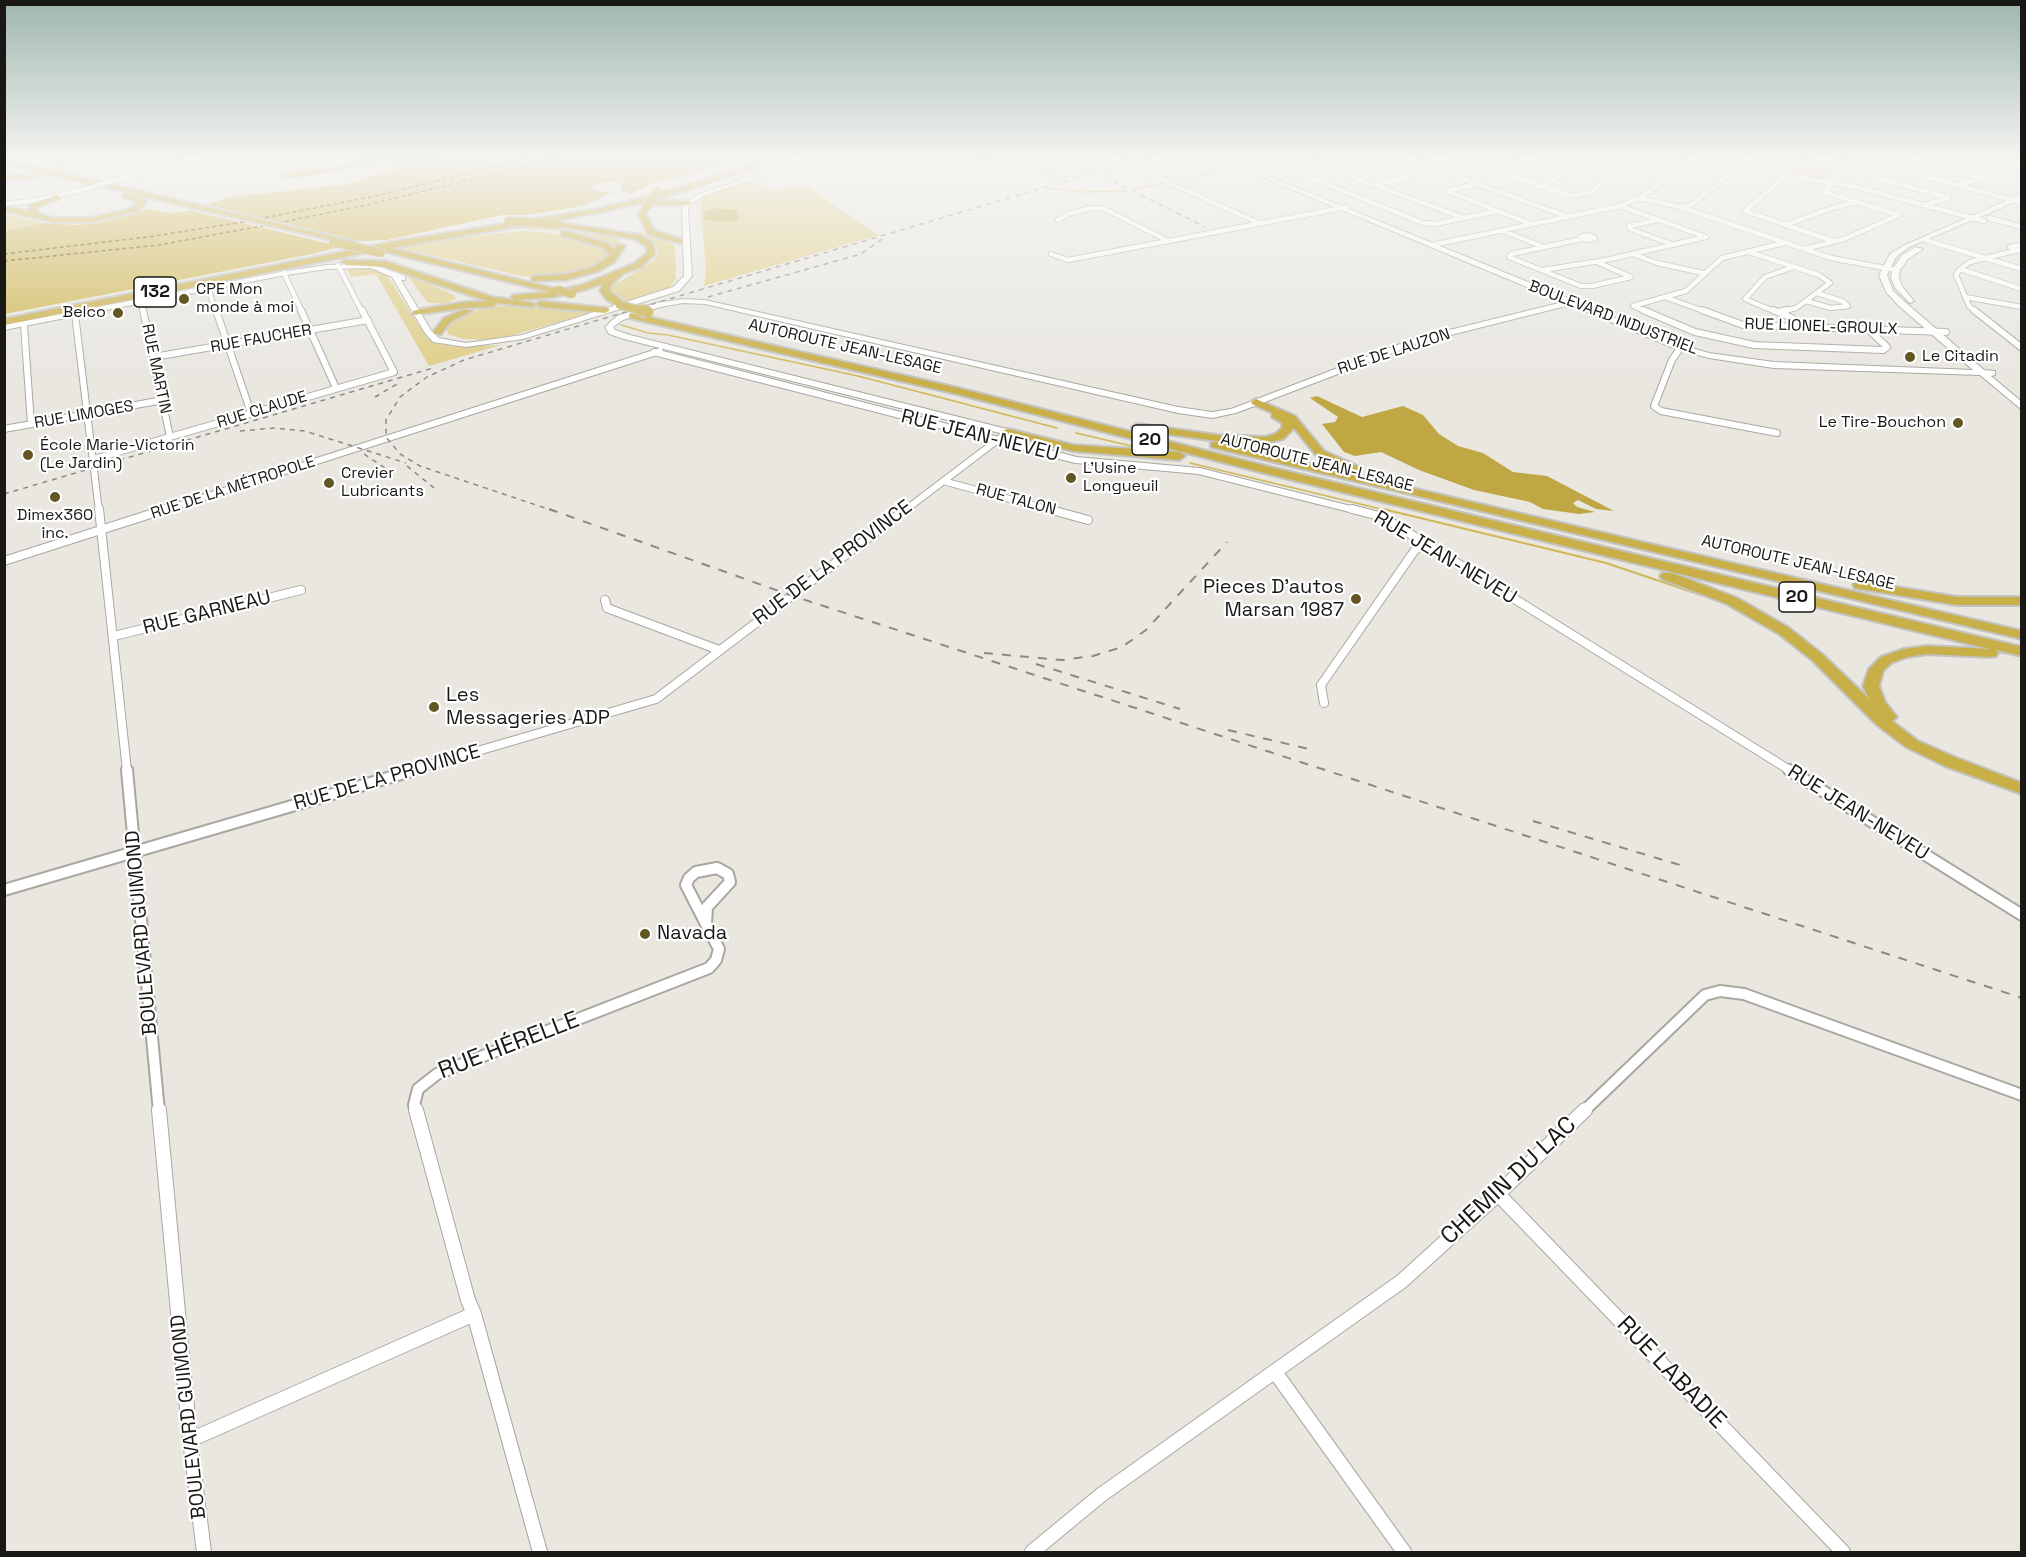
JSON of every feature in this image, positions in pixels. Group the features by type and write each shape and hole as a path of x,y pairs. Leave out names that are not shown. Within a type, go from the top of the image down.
{"highway":[{"path":"308,232 385,252 503,277 605,310"},
{"path":"4,325 441,232"},
{"path":"398,242 460,232"},
{"name":"132","path":"4,325 305,262 415,241 483,232"},
{"path":"4,325 484,232"},
{"path":"460,235 496,232"},
{"path":"548,232 603,244 615,255"},
{"path":"503,277 541,279 575,275 603,266 615,255 628,232"},
{"path":"623,305 608,297 605,289 610,282 647,260 652,249 633,232"},
{"path":"650,232 659,235 682,236"},
{"path":"385,252 540,293 556,293"},
{"path":"406,259 481,292 508,297 563,293 628,270"},
{"path":"4,325 238,279 336,263 382,263 492,300 531,304"},
{"path":"420,310 456,303 462,296 424,277"},
{"name":"AUTOROUTE JEAN-LESAGE","path":"556,293 572,294 623,305 2022,635"},
{"path":"420,310 500,304 565,305 605,310"},
{"path":"438,332 445,322 460,313 500,304"},
{"name":"AUTOROUTE JEAN-LESAGE","path":"605,310 900,378 2022,652"},
{"path":"900,378 1066,427 1067,433 1058,438 1038,440"},
{"path":"1131,426 1250,440 1272,439 1288,431 1288,425 1284,419 1253,403"},
{"path":"1253,403 1291,418 1314,448 1329,458 1439,496"},
{"path":"1008,432 1077,449 1181,456 1342,487"},
{"path":"1573,543 1689,583 1749,610 1805,647 1877,717 1906,740 1942,759 2022,789"},
{"path":"1699,558 1940,599 1985,603 2022,602"},
{"path":"2022,658 1951,650 1909,652 1880,664 1873,674 1871,686 1884,711 1917,738 1958,758 2022,781"}],"street":[{"path":"420,310 429,333 436,340 459,345 518,338 568,324 668,293 681,284 688,276 682,232"},
{"path":"1150,232 1168,241"},
{"path":"1051,254 1068,261 1219,232"},
{"name":"BOULEVARD INDUSTRIEL","path":"1404,232 1681,346 1741,361 1984,372"},
{"path":"1435,245 1500,232"},
{"path":"1505,232 1544,247"},
{"path":"1637,232 1674,245"},
{"path":"1543,270 1634,254 1707,236 1694,232"},
{"path":"1751,232 1849,263 1896,270"},
{"path":"1805,232 1834,241"},
{"path":"1804,249 1858,232"},
{"path":"1951,232 1905,257 1896,270 1895,278 1905,296 1946,332 2022,407"},
{"path":"1956,232 1931,242 1899,251 1883,275 1890,292 1934,332 1984,372 2022,397"},
{"path":"1582,239 1511,254 1509,257 1581,286 1592,286 1631,277 1595,262"},
{"path":"1931,242 2022,269"},
{"path":"1784,243 1722,258 1686,291 1633,306 1695,332 1754,345 1883,350 1887,347 1869,330"},
{"path":"2020,250 2010,247 2022,244"},
{"path":"2020,250 1970,262 1956,275 1969,306 2022,348"},
{"path":"1749,251 1827,279 1830,283 1796,308 1779,312"},
{"path":"1634,254 1657,263 1703,273"},
{"path":"4,325 25,326 284,274 352,265 377,267 394,274 438,332 454,341 480,344"},
{"path":"1793,267 1765,277 1745,299 1779,312 1796,321 1801,327"},
{"path":"340,268 368,321"},
{"path":"1960,269 2022,288"},
{"path":"284,274 336,388"},
{"path":"209,289 251,413"},
{"path":"1806,301 1832,308 1848,306 1842,301 1817,293"},
{"name":"RUE LIONEL-GROULX","path":"1665,297 1743,325 1946,332"},
{"path":"1965,297 2022,307"},
{"name":"RUE JEAN-NEVEU","path":"1008,432 615,334 609,327 622,317 662,304 683,301 705,302 1187,412 1215,415"},
{"name":"RUE MARTIN","path":"142,302 170,437"},
{"name":"RUE DE LAUZON","path":"1215,415 1253,403 1416,341 1574,302"},
{"name":"BOULEVARD GUIMOND","path":"76,315 114,636 190,1440 204,1552"},
{"name":"RUE FAUCHER","path":"154,357 368,321"},
{"name":"RUE CLAUDE","path":"94,459 394,371 368,321"},
{"path":"25,326 31,424"},
{"path":"1681,346 1654,406 1661,411 1777,433"},
{"name":"RUE DE LA MÉTROPOLE","path":"4,561 667,347"},
{"name":"RUE JEAN-NEVEU","path":"654,352 1087,462 1174,467 1221,476 1376,514 1393,522 2022,915"},
{"name":"BOULEVARD INDUSTRIEL","path":"1944,369 1984,372"},
{"name":"RUE LIMOGES","path":"4,429 163,400"},
{"name":"RUE DE LA PROVINCE","path":"4,890 656,699 1008,432"},
{"name":"RUE TALON","path":"943,481 1088,520"},
{"path":"1324,702 1321,685 1416,548 1425,543"},
{"name":"RUE GARNEAU","path":"114,636 301,590"},
{"path":"605,600 607,608 719,650"},
{"name":"RUE HÉRELLE","path":"540,1552 414,1105 416,1091 423,1083 437,1074 707,970 717,959 719,950 686,885 695,872 705,868 717,868 727,873 730,882 727,889 709,905 705,915 706,924"},
{"name":"CHEMIN DU LAC","path":"1032,1552 1101,1495 1402,1281 1498,1194 1705,995 1720,991 1744,994 2022,1095"},
{"name":"RUE LABADIE","path":"1498,1194 1844,1552"},
{"path":"190,1440 474,1314"},
{"path":"1275,1372 1404,1552"}],"shaded area":[{"path":"5,232 425,232 387,240 362,241 312,254 5,314"},
{"path":"562,232 598,232 620,235 614,249 599,241"},
{"path":"638,232 663,238 675,246 676,279 668,289 628,303 613,295 611,287 653,261 658,254 656,244 634,233"},
{"path":"703,232 874,232 879,235 704,286 706,270"},
{"path":"498,233 552,233 598,245 605,250 607,256 606,260 594,267 567,274 536,277 522,276 395,247"},
{"path":"360,267 385,272 427,338 433,342 457,347 501,345 429,366 376,274 351,277 347,270"},
{"path":"406,274 454,295 456,299 444,304 427,302"},
{"path":"502,306 549,306 595,312 495,340 463,339 448,334 446,329 456,318 474,311"},
{"path":"1317,396 1362,417 1403,406 1423,415 1439,434 1458,446 1483,453 1513,472 1547,476 1614,511 1596,509 1578,500 1573,503 1577,507 1595,512 1579,514 1543,509 1530,502 1474,490 1419,470 1381,452 1355,456 1344,452 1322,424 1335,422 1338,417 1310,398"}],"pier":[{"path":"279,232 320,232 368,243 347,248"}],"waterway":[{"path":"621,325 648,333 668,335 858,376 1057,428"},
{"path":"1076,433 1140,448"},
{"path":"1190,463 1389,511"},
{"path":"1383,509 1606,563 1701,595"}],"ferry route":[{"path":"4,254 181,232"},
{"path":"4,261 159,245 231,232"}],"railway":[{"path":"554,511 420,466 400,454 386,437 386,420 400,397 427,377 464,360 896,232"},
{"path":"708,297 861,254 885,237"},
{"path":"4,494 433,368"},
{"path":"375,397 399,383"},
{"path":"240,431 275,428 305,431 406,463"},
{"path":"364,454 394,474"},
{"path":"407,466 434,488"},
{"path":"549,509 790,595 2022,998"},
{"path":"984,653 1062,660 1093,656 1122,647 1146,630 1227,542"},
{"path":"1036,664 1180,709"},
{"path":"1228,730 1309,749"},
{"path":"1533,821 1680,865"}],"place":[{"name":"CPE Mon monde à moi","path":"184,299"},
{"name":"Belco","path":"118,313"},
{"name":"Le Citadin","path":"1910,357"},
{"name":"Le Tire-Bouchon","path":"1958,423"},
{"name":"École Marie-Victorin (Le Jardin)","path":"28,455"},
{"name":"L'Usine Longueuil","path":"1071,478"},
{"name":"Crevier Lubricants","path":"329,483"},
{"name":"Dimex360 inc.","path":"55,497"},
{"name":"Pieces D'autos Marsan 1987","path":"1356,599"},
{"name":"Les Messageries ADP","path":"434,707"},
{"name":"Navada","path":"645,934"}]}
